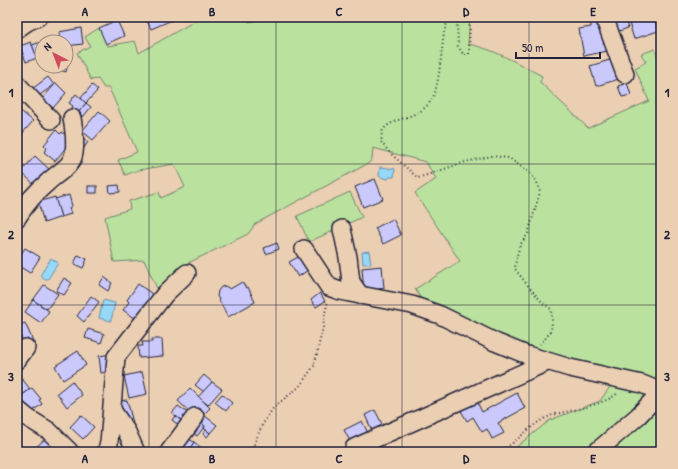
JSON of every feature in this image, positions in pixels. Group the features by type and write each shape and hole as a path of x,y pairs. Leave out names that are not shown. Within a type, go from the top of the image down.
{"street":[{"path":"17,29 38,17"},
{"path":"604,17 625,74"},
{"path":"17,84 51,120"},
{"path":"17,218 23,209 48,182 68,166 74,154 74,132 72,118"},
{"path":"342,229 352,282 360,295"},
{"path":"304,249 329,287 340,291 412,305 440,315 495,342 547,362 642,384 652,388 656,397 638,416 596,452"},
{"path":"106,452 109,443 116,357 165,294 187,273"},
{"path":"354,448 547,362"},
{"path":"17,409 48,431 70,452"},
{"path":"112,410 127,432 136,452"},
{"path":"169,452 195,417"}],"path":[{"path":"470,17 469,54 464,54 458,46 457,21 455,18 447,23 444,32 433,98 424,109 412,116 391,124 383,131 381,142 389,152 418,178 465,162 492,156 509,158 530,173 537,182 540,192 528,234 520,245 515,269 543,303 551,309 553,322 549,335 527,355"},
{"path":"251,452 262,425 274,407 299,387 314,366 323,327 326,305 332,288"},
{"path":"499,452 507,448 532,425 550,415 612,398 630,382"}],"green space":[{"path":"202,17 247,17 249,22 273,17 470,17 468,44 487,49 542,76 540,82 588,128 649,101 635,68 646,62 641,54 655,49 658,59 661,58 661,452 510,452 550,420 600,401 612,384 431,315 415,289 460,261 415,193 436,179 426,162 373,148 372,159 369,163 255,224 248,234 188,263 160,295 144,260 114,262 105,217 130,209 129,201 159,192 161,198 185,187 174,164 139,170 125,175 118,160 137,152 109,88 104,88 98,79 91,80 77,53 90,46 85,37 99,28 108,46 135,41 139,53"},
{"path":"350,192 362,217 309,242 297,216"}],"water":[{"path":"380,167 395,169 394,177 386,179 379,176"},
{"path":"369,251 371,264 363,264 362,252"},
{"path":"51,258 58,263 48,279 43,279 41,274"},
{"path":"103,300 115,303 111,321 99,318"}],"building":[{"path":"145,17 171,17 172,20 151,29"},
{"path":"638,17 654,17 658,31 634,39 628,20"},
{"path":"117,20 124,36 106,44 99,28"},
{"path":"625,20 628,28 613,33 611,25"},
{"path":"600,21 607,51 584,56 579,29 591,27 591,23"},
{"path":"81,28 83,44 74,45 74,34 59,34 59,32"},
{"path":"31,42 34,50 34,59 26,62 20,46"},
{"path":"613,59 619,79 596,86 590,66"},
{"path":"48,77 54,85 37,97 32,89"},
{"path":"56,83 66,93 53,108 42,99"},
{"path":"627,83 631,95 622,97 618,86"},
{"path":"92,85 98,90 86,103 81,98"},
{"path":"76,94 86,103 78,113 69,103"},
{"path":"86,103 91,107 83,117 78,113"},
{"path":"17,108 33,121 21,135 17,132"},
{"path":"99,111 110,121 93,140 82,131"},
{"path":"56,130 60,134 62,132 72,140 55,161 44,152 47,148 44,145"},
{"path":"80,136 88,142 84,148 75,142"},
{"path":"35,156 49,169 35,185 21,172"},
{"path":"375,179 383,199 363,207 355,187"},
{"path":"119,185 120,192 110,193 109,186"},
{"path":"88,186 97,186 97,193 88,193"},
{"path":"69,195 72,206 69,208 71,214 61,217 55,199"},
{"path":"55,197 61,217 44,223 38,202"},
{"path":"393,219 401,235 383,244 375,228"},
{"path":"277,243 279,249 266,254 264,248"},
{"path":"25,248 40,257 30,273 17,265 17,260"},
{"path":"78,255 87,259 83,268 74,264"},
{"path":"300,256 308,270 298,277 289,262"},
{"path":"382,266 384,288 378,289 379,292 364,293 362,268"},
{"path":"104,277 112,283 108,291 99,285"},
{"path":"64,278 72,283 64,295 56,291"},
{"path":"242,282 246,288 248,287 255,302 228,317 217,296 218,291 221,287 225,286 230,289"},
{"path":"138,284 158,298 142,323 123,310 129,302 127,300"},
{"path":"44,285 58,294 47,309 33,300"},
{"path":"320,293 325,301 316,307 311,300"},
{"path":"91,296 99,302 84,322 77,316"},
{"path":"33,300 49,311 41,323 25,312"},
{"path":"25,323 33,341 24,345 17,326"},
{"path":"88,329 104,334 101,343 85,338"},
{"path":"152,339 162,339 163,356 139,358 138,346 143,346 142,342 152,342"},
{"path":"78,351 86,365 63,380 55,366"},
{"path":"111,354 113,371 101,373 99,356"},
{"path":"142,372 147,394 129,398 124,376"},
{"path":"19,375 30,389 17,399 17,376"},
{"path":"204,375 212,382 204,392 195,385"},
{"path":"72,381 82,395 67,407 57,393"},
{"path":"212,382 222,389 208,405 198,397"},
{"path":"32,388 41,399 39,400 42,404 29,414 17,399"},
{"path":"190,388 210,408 202,416 191,413 178,401"},
{"path":"517,393 525,408 498,423 504,433 492,439 487,429 482,432 473,417 467,421 460,409 476,400 482,412"},
{"path":"222,394 232,403 226,411 215,402"},
{"path":"127,400 133,423 125,425 118,401"},
{"path":"178,406 192,416 186,424 172,413"},
{"path":"375,410 384,428 373,433 365,415"},
{"path":"81,415 94,427 83,439 70,427"},
{"path":"175,416 186,424 182,428 172,420"},
{"path":"205,416 217,425 210,433 200,422"},
{"path":"362,421 369,435 360,440 358,436 350,441 344,430"},
{"path":"200,422 205,426 197,436 192,432"},
{"path":"206,430 210,433 207,437 203,434"},
{"path":"46,438 58,452 36,452 34,449"},
{"path":"187,438 194,442 188,452 185,452 180,448"},
{"path":"194,442 204,450 202,452 188,452"}]}
